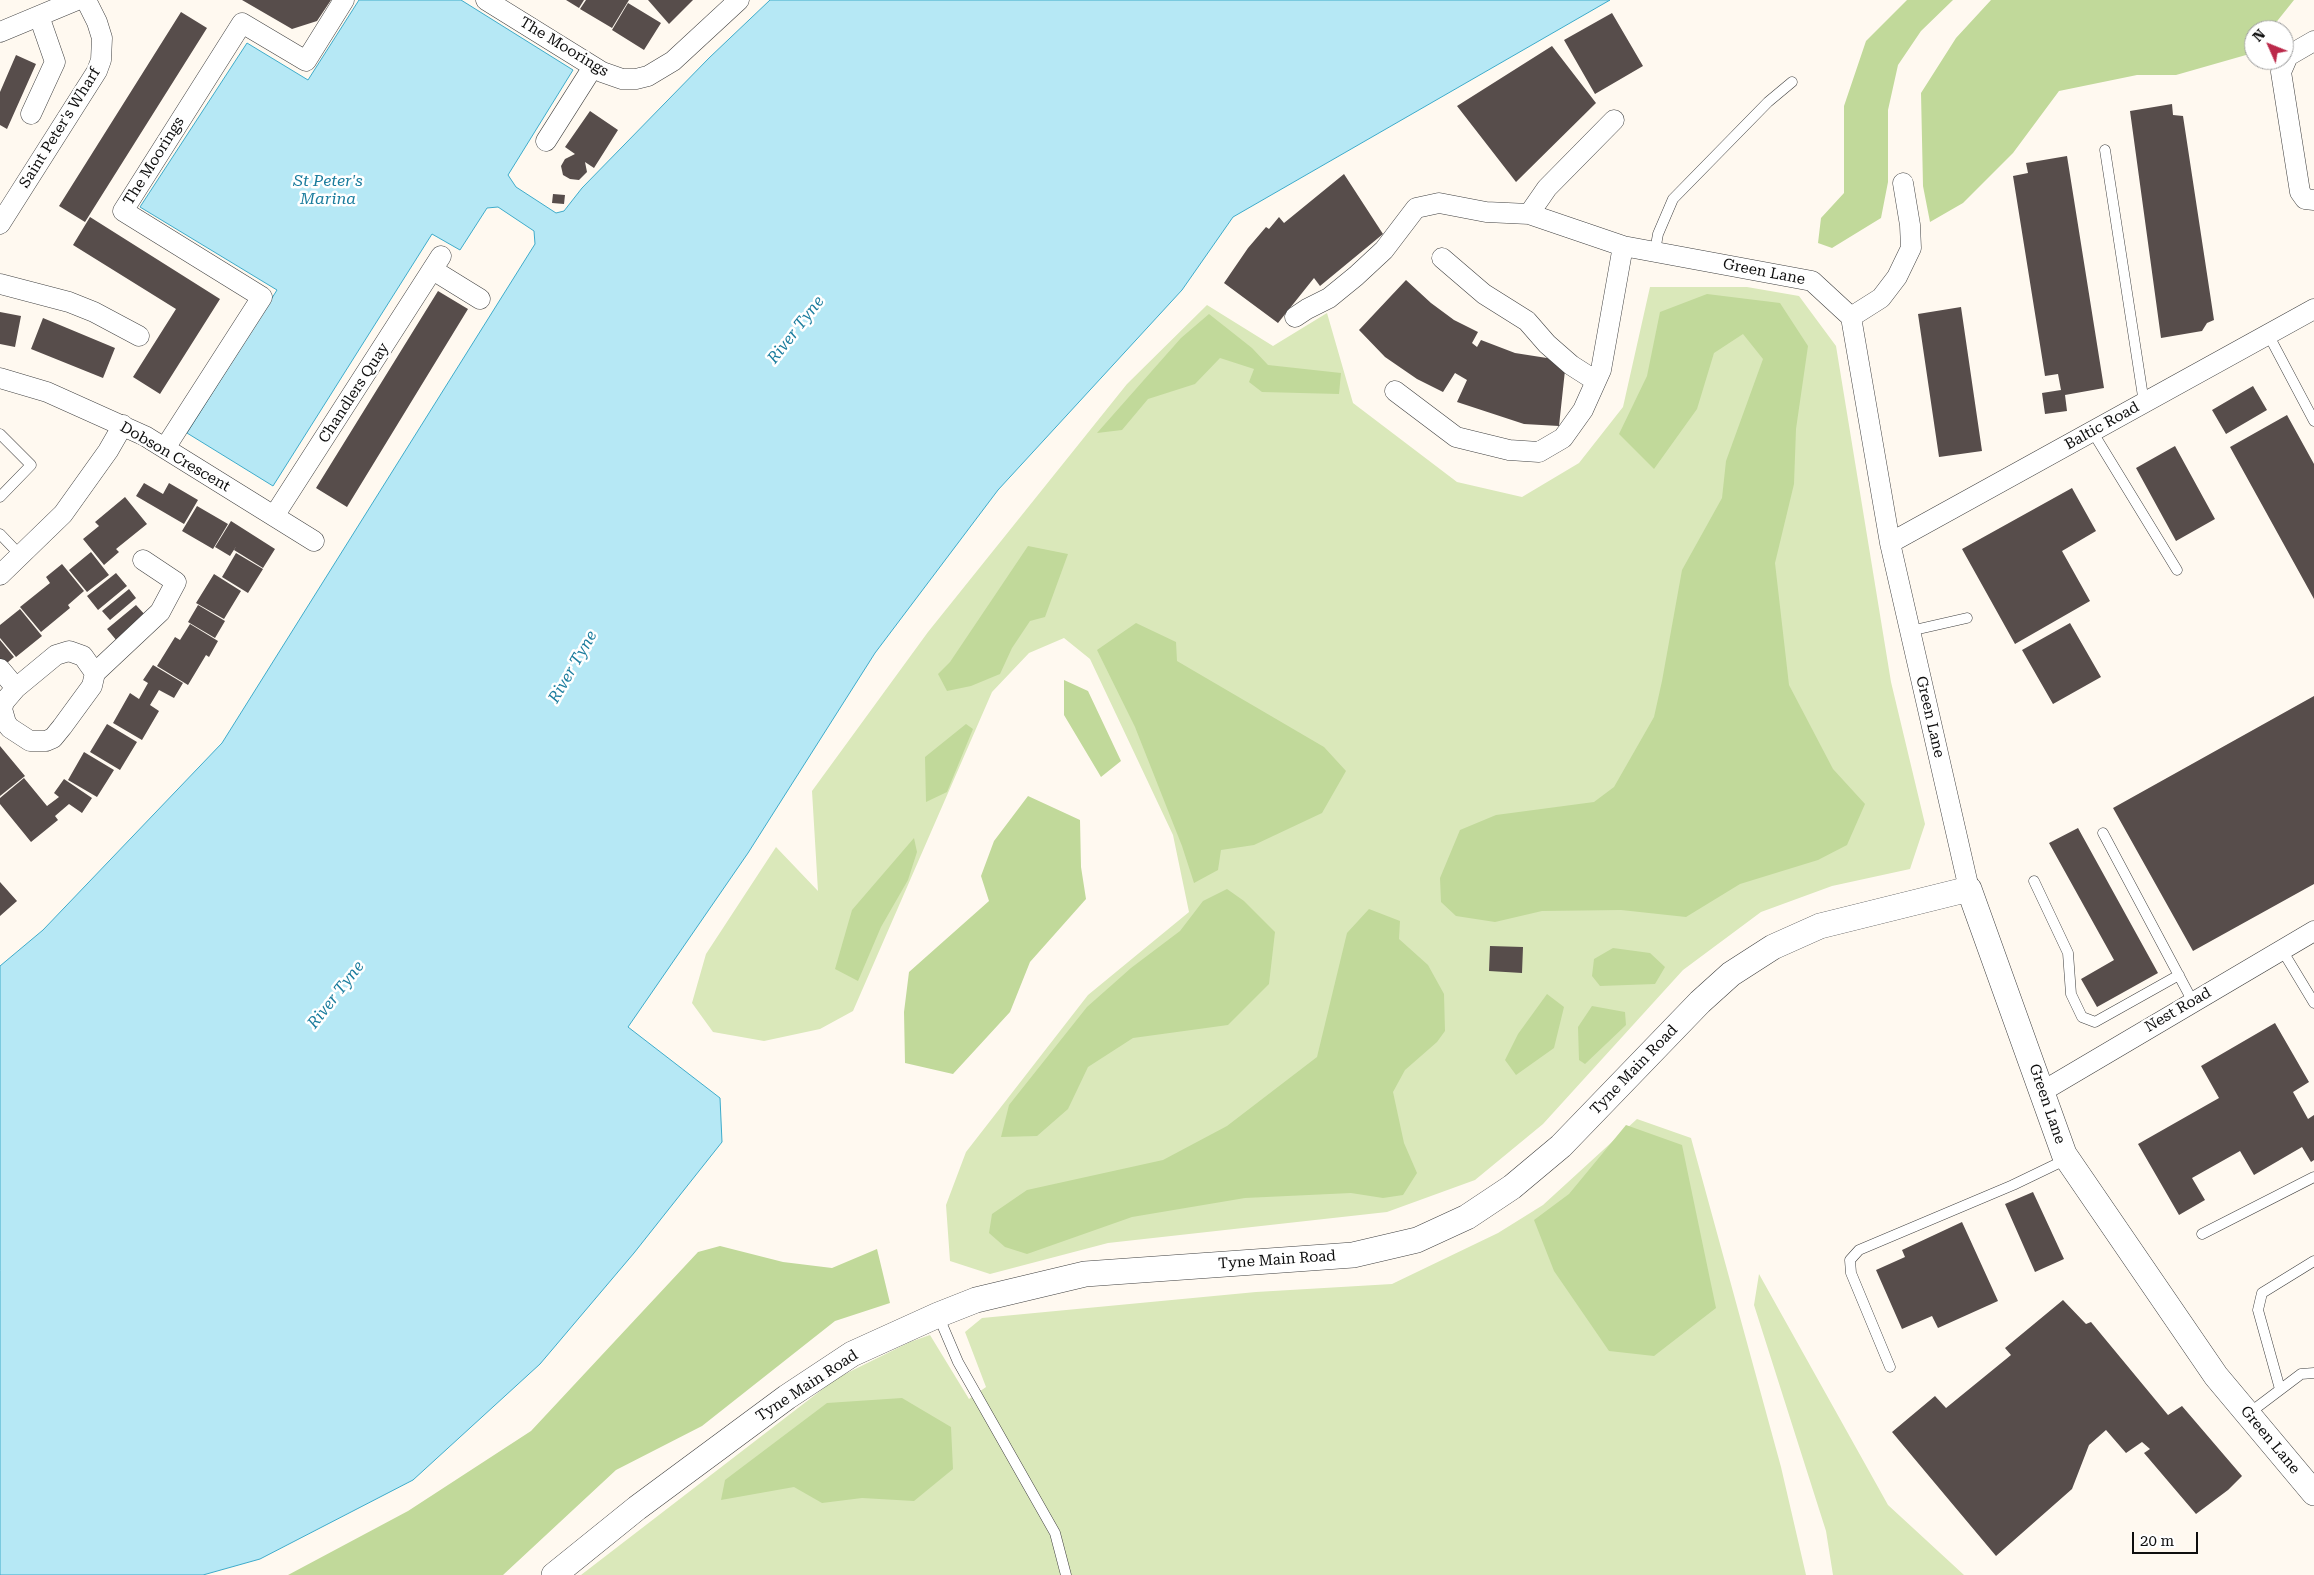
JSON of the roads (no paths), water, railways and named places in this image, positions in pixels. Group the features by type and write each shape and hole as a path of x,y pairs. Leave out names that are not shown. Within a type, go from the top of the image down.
{"street":[{"path":"0,32 77,0"},
{"name":"Saint Peter's Wharf","path":"0,224 97,71 101,60 102,38 86,0"},
{"name":"The Moorings","path":"166,448 262,297 123,211 242,23 306,62 344,0"},
{"name":"The Moorings","path":"486,0 593,67 622,78 636,79 648,76 672,61 739,0"},
{"path":"31,114 55,62 39,16"},
{"path":"2314,41 2288,56 2281,72 2300,192 2305,199 2314,200"},
{"path":"546,142 593,67"},
{"path":"1529,214 1547,188 1614,120"},
{"path":"1851,317 1881,298 1897,277 1911,248 1910,225 1902,183"},
{"name":"Green Lane","path":"1296,317 1307,308 1329,298 1356,276 1384,250 1416,208 1439,203 1486,212 1529,214 1623,246 1812,281 1851,317 1890,543 1969,889 2068,1158 2216,1376 2314,1493"},
{"path":"1395,391 1456,437 1510,450 1539,452 1563,438 1583,410 1603,361 1623,246"},
{"path":"1442,258 1484,294 1527,321 1547,344 1572,365 1596,381"},
{"name":"Chandlers Quay","path":"274,516 437,263 480,299"},
{"path":"0,284 68,302 94,312 139,336"},
{"name":"Baltic Road","path":"1890,543 2314,309"},
{"name":"Dobson Crescent","path":"0,378 47,392 122,425 166,448 314,541"},
{"path":"0,575 63,514 108,451 122,425"},
{"path":"95,673 83,656 77,653 64,652 56,655 16,688 4,702 2,710 6,722 10,728 30,741 46,741 53,738 92,686 95,673 160,612 176,582 143,560"},
{"path":"0,669 16,688"},
{"name":"Tyne Main Road","path":"554,1575 637,1508 786,1397 852,1354 976,1300 1085,1274 1353,1255 1417,1240 1467,1217 1512,1187 1562,1146 1700,1002 1731,974 1773,947 1820,926 1969,889"},
{"name":"Nest Road","path":"2043,1090 2314,931"}],"lane":[{"path":"1654,251 1658,234 1673,199 1740,129 1792,82"},
{"path":"2105,150 2144,403"},
{"path":"2268,334 2314,421"},
{"path":"2092,431 2177,570"},
{"path":"0,434 32,465 0,497"},
{"path":"0,534 21,556"},
{"path":"1910,631 1967,618"},
{"path":"2103,833 2192,1002"},
{"path":"2034,881 2068,953 2071,994 2082,1017 2095,1022 2179,975"},
{"path":"2282,950 2314,1003"},
{"path":"1890,1367 1851,1273 1850,1260 1859,1250 2013,1185 2068,1158"},
{"path":"2202,1234 2314,1177"},
{"path":"2280,1389 2258,1310 2262,1293 2314,1261"},
{"path":"938,1315 958,1362 1055,1533 1066,1575"},
{"path":"2248,1414 2301,1374 2314,1373"}],"water":[{"path":"359,0 461,0 573,70 508,175 516,187 556,213 564,211 582,188 709,58 770,0 1610,0 1233,217 1182,290 998,490 875,653 748,853 628,1027 720,1098 722,1142 634,1253 540,1364 413,1480 260,1559 203,1575 0,1575 0,966 43,930 222,743 535,244 534,231 498,207 487,208 460,250 432,234 273,486 187,433 277,290 140,207 247,43 308,80"}],"water label":[{"name":"St Peter's Marina","path":"328,190"},
{"name":"River Tyne","path":"796,330"},
{"name":"River Tyne","path":"573,667"},
{"name":"River Tyne","path":"336,995"}]}
